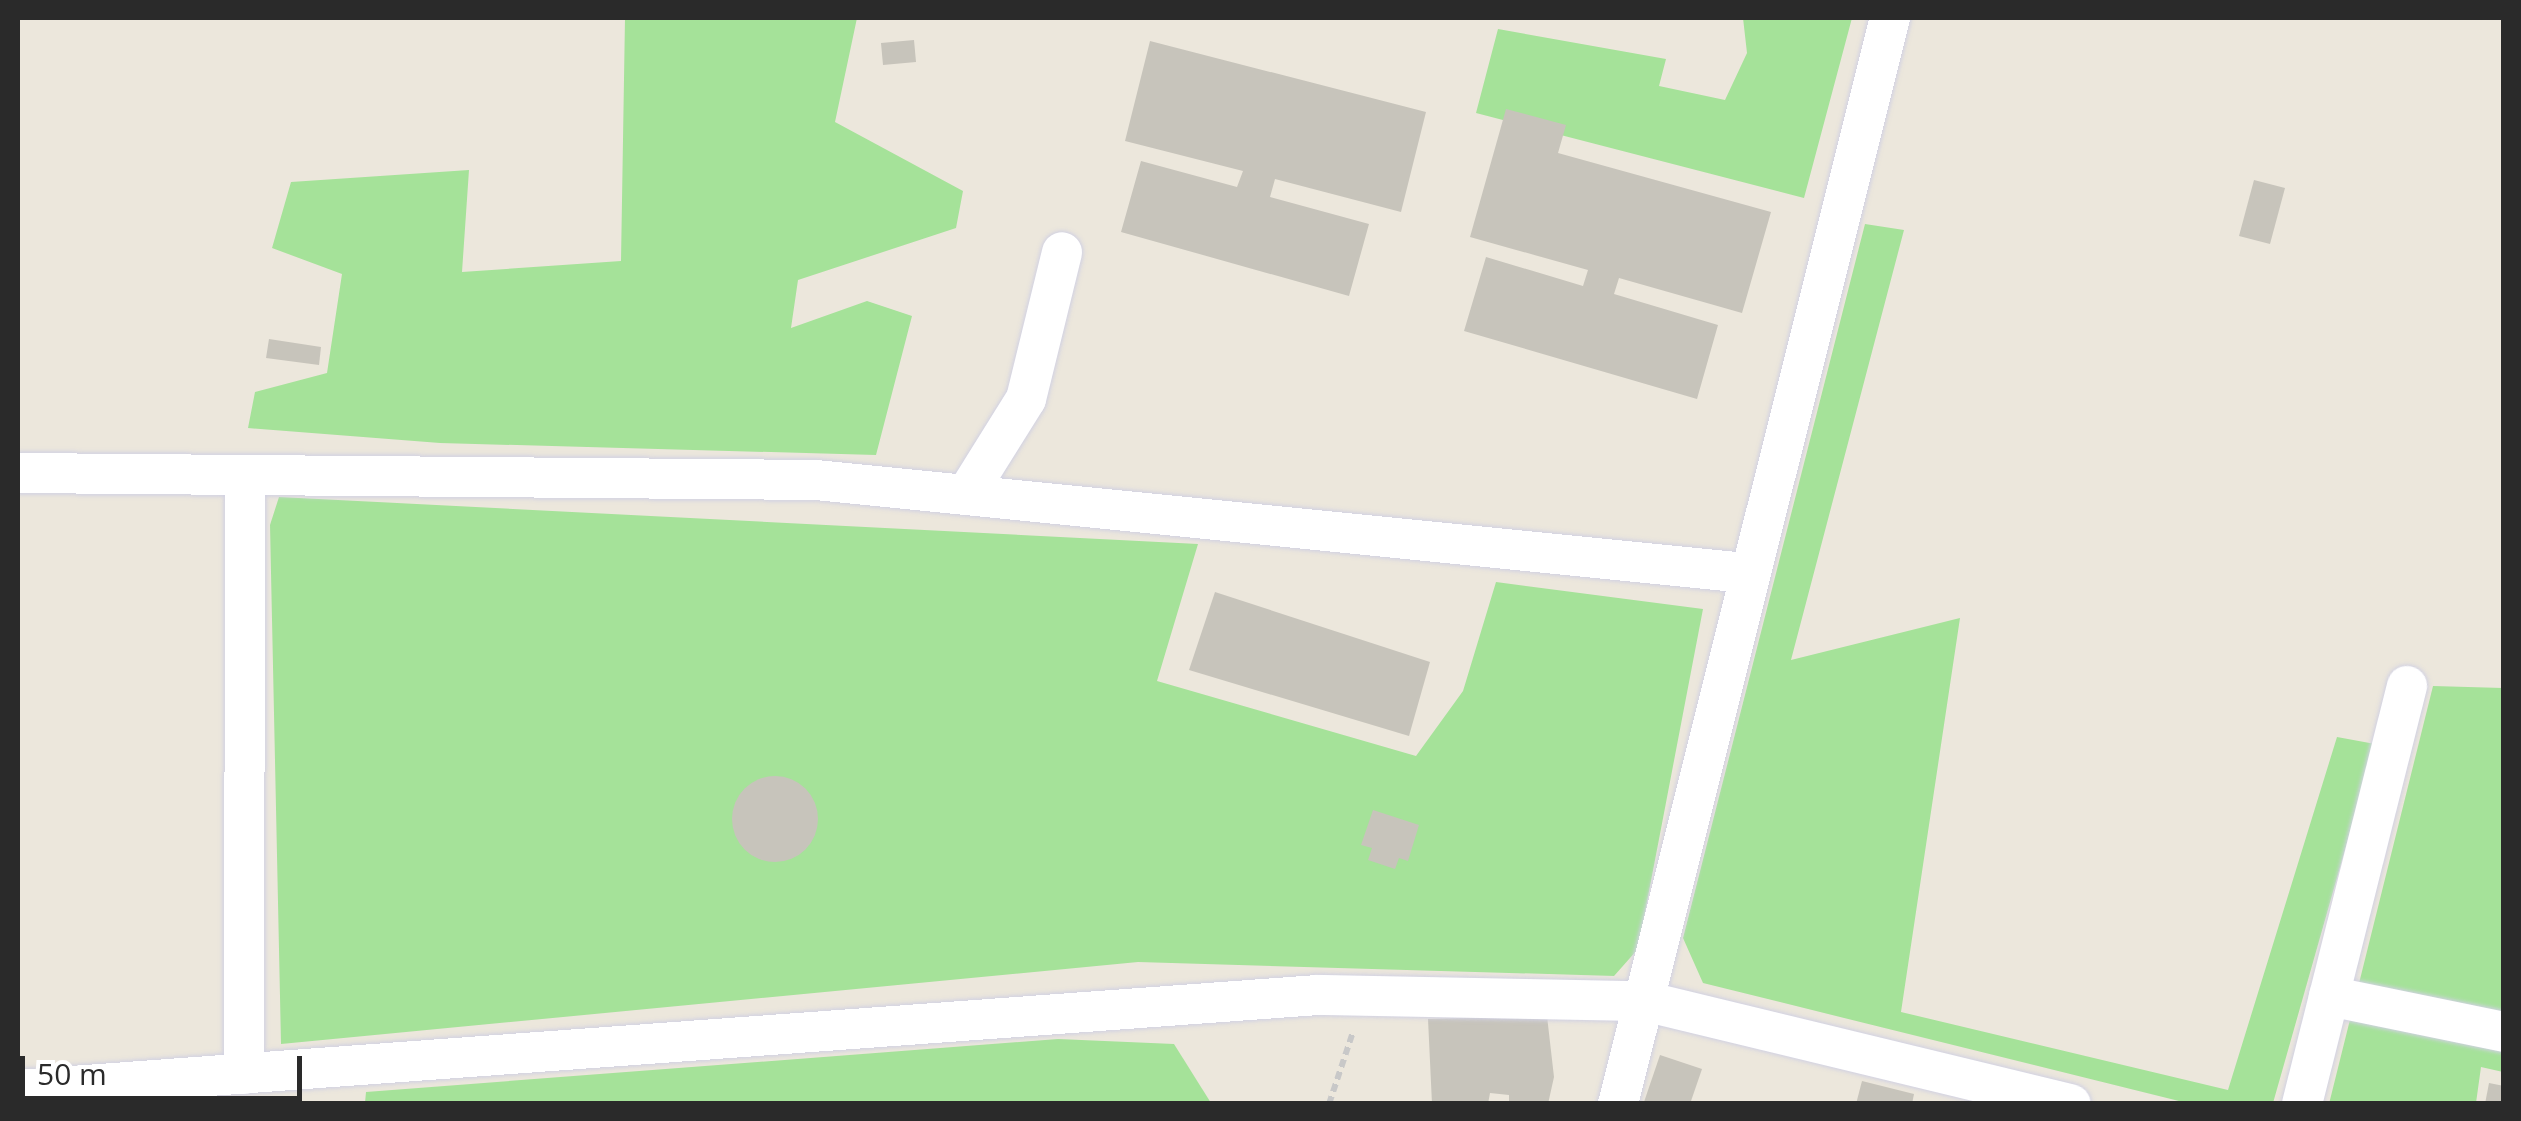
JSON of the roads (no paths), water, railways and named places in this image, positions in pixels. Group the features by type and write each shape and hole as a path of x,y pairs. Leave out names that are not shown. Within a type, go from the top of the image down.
{"street":[{"path":"1618,1104 1746,572 1890,18"},
{"path":"966,495 1026,399 1062,252"},
{"path":"18,473 816,480 1746,572"},
{"path":"244,1074 245,475"},
{"path":"2302,1104 2407,686"},
{"path":"18,1090 1362,996 1644,1001 2070,1104"},
{"path":"2329,996 2504,1032"}]}
